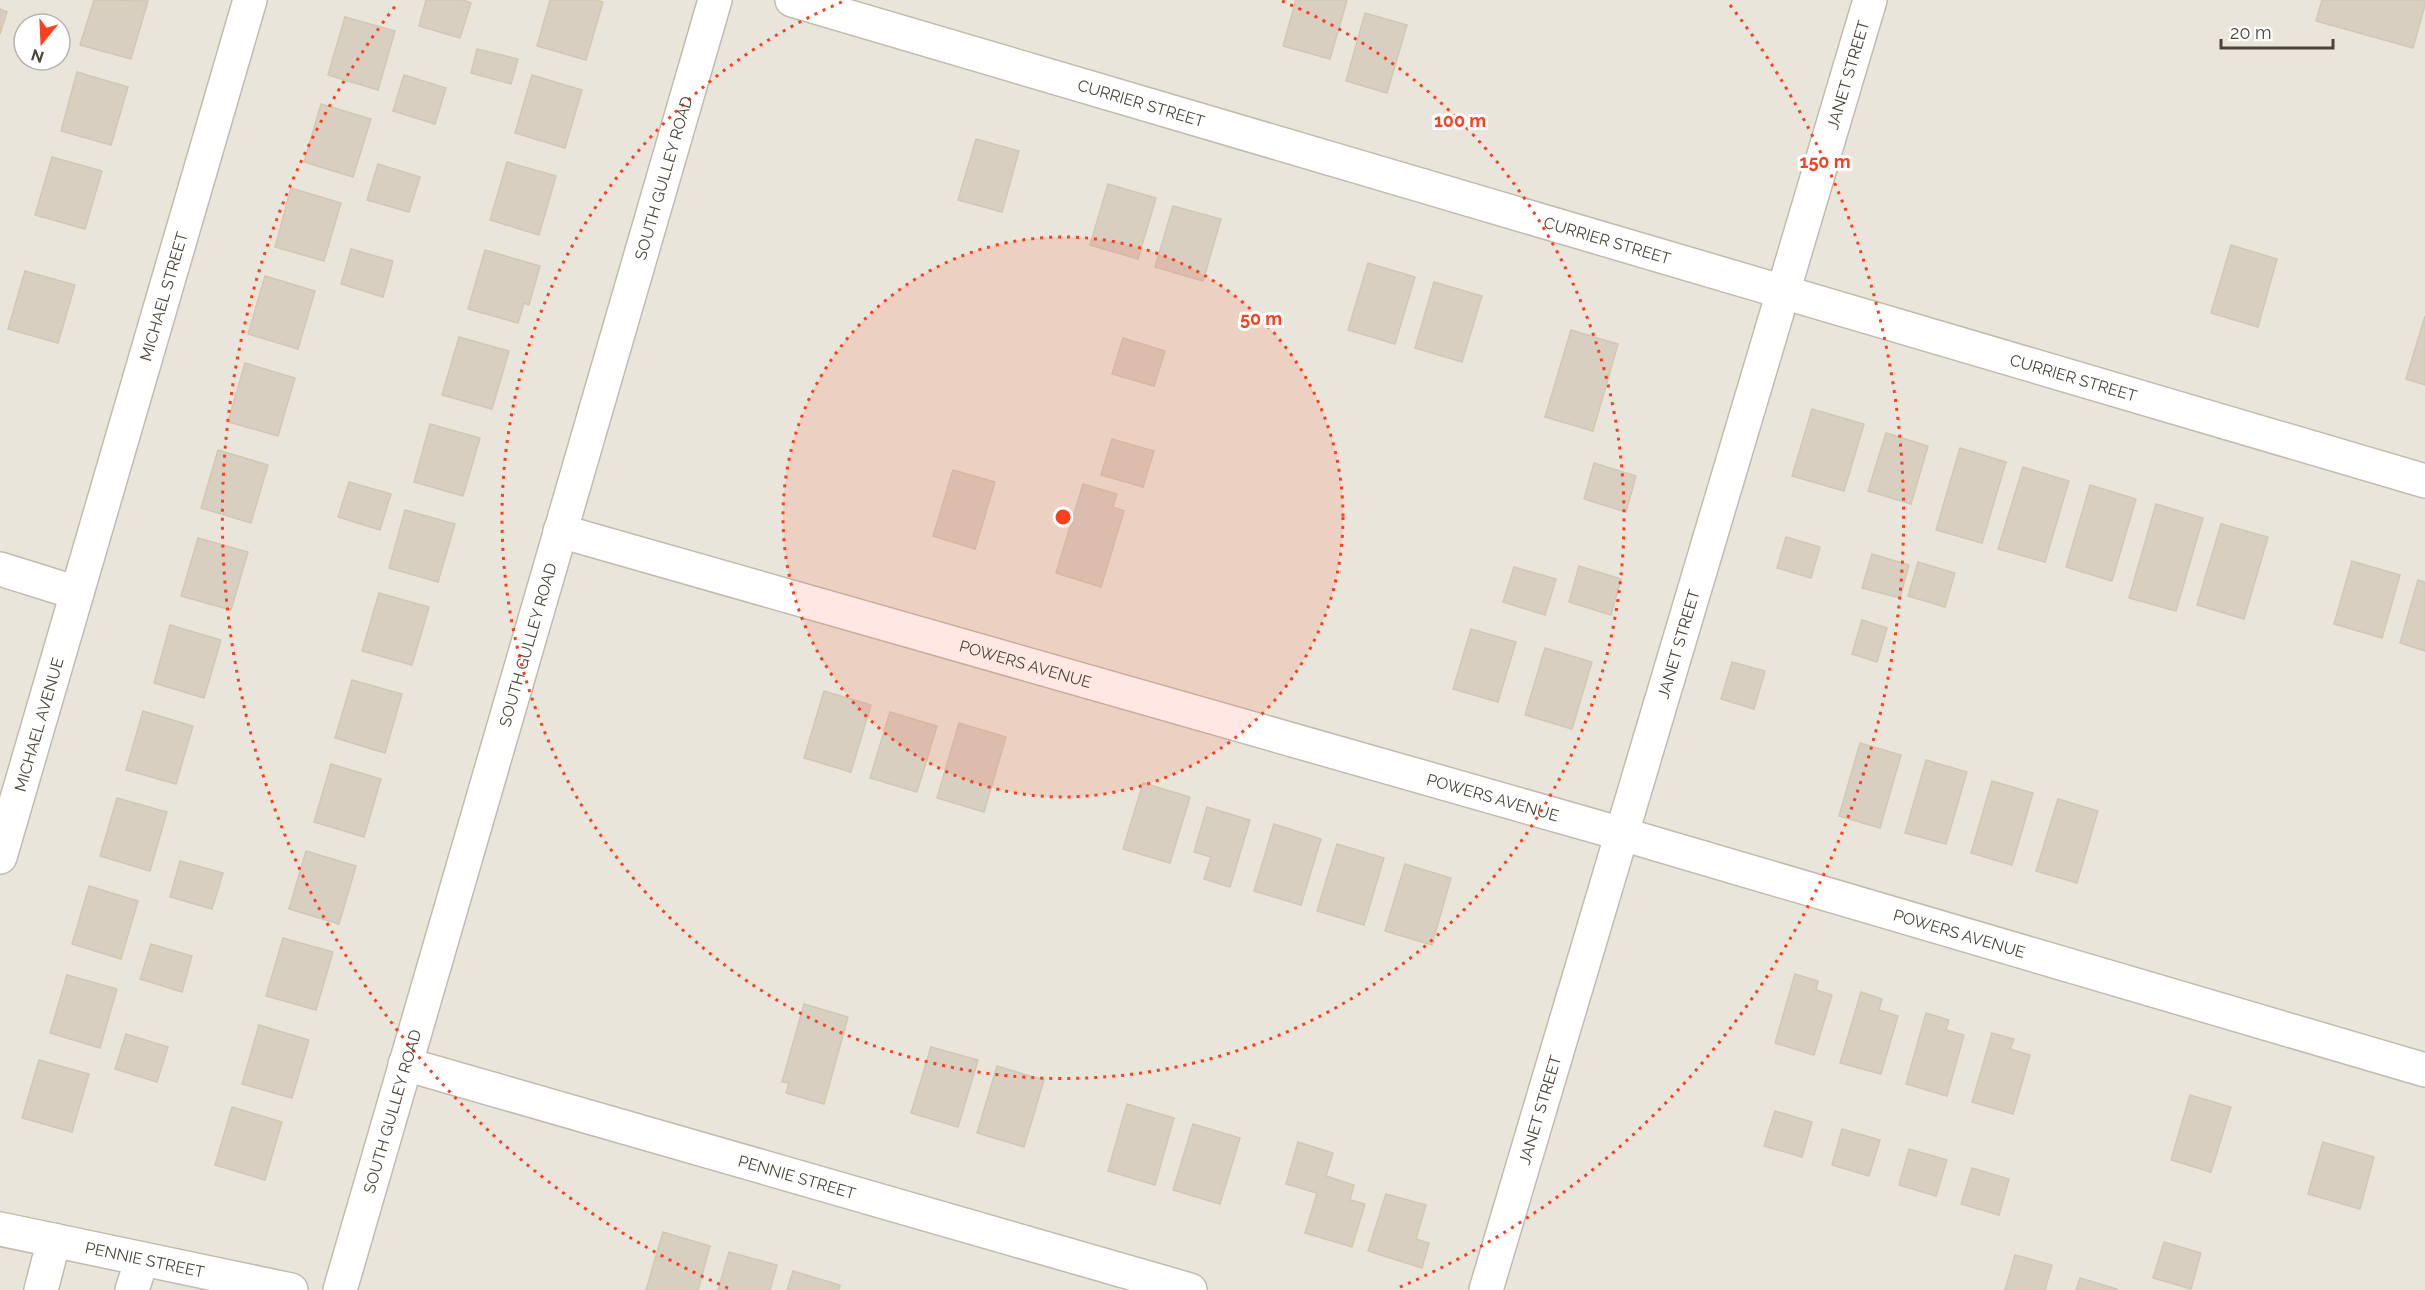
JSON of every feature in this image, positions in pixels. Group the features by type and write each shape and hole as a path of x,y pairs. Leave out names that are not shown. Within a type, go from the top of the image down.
{"street":[{"name":"MICHAEL STREET","path":"77,593 250,0"},
{"name":"SOUTH GULLEY ROAD","path":"340,1290 715,0"},
{"name":"CURRIER STREET","path":"792,0 2425,481"},
{"name":"JANET STREET","path":"1486,1290 1870,0"},
{"name":"POWERS AVENUE","path":"560,531 1623,834 2425,1070"},
{"path":"0,569 77,593"},
{"name":"MICHAEL AVENUE","path":"0,857 77,593"},
{"name":"PENNIE STREET","path":"405,1064 1190,1290"},
{"name":"PENNIE STREET","path":"0,1229 291,1290"},
{"path":"41,1290 54,1240"},
{"path":"132,1290 142,1259"}],"shaded area":[{"path":"0,0 2425,0 2425,1290 0,1290"}],"building":[{"path":"94,0 148,1 131,59 80,45"},
{"path":"426,0 462,0 471,3 460,38 419,26"},
{"path":"550,0 603,2 586,60 537,46"},
{"path":"1296,0 1347,0 1330,59 1283,46"},
{"path":"2322,0 2425,0 2425,5 2413,48 2316,21"},
{"path":"0,9 7,12 0,34"},
{"path":"1365,13 1407,25 1387,93 1346,81"},
{"path":"345,17 395,31 378,90 328,75"},
{"path":"477,49 518,59 511,84 471,73"},
{"path":"77,72 128,87 111,145 61,131"},
{"path":"404,75 446,88 435,124 393,111"},
{"path":"532,75 582,90 565,148 515,133"},
{"path":"321,104 371,119 353,177 304,162"},
{"path":"976,139 1019,151 1002,212 958,200"},
{"path":"52,157 102,171 85,229 35,215"},
{"path":"507,162 556,176 539,235 490,220"},
{"path":"378,164 420,177 409,212 367,200"},
{"path":"1108,184 1156,198 1138,259 1090,245"},
{"path":"291,188 341,203 324,261 275,247"},
{"path":"1173,206 1221,219 1203,281 1155,267"},
{"path":"2231,245 2277,259 2258,327 2211,313"},
{"path":"351,249 393,261 383,297 341,284"},
{"path":"485,250 540,266 529,305 524,303 518,323 468,309"},
{"path":"1368,263 1415,277 1395,344 1348,330"},
{"path":"25,271 75,285 58,343 8,329"},
{"path":"265,276 315,291 298,349 248,334"},
{"path":"1434,282 1482,296 1462,362 1415,348"},
{"path":"2425,316 2425,385 2406,379"},
{"path":"1571,330 1618,344 1593,431 1545,417"},
{"path":"459,337 509,351 492,409 442,395"},
{"path":"1123,338 1165,351 1154,386 1112,374"},
{"path":"245,363 295,378 278,436 228,422"},
{"path":"1812,409 1864,424 1844,491 1792,476"},
{"path":"430,424 480,438 463,496 414,482"},
{"path":"1886,433 1928,446 1911,504 1868,491"},
{"path":"1112,439 1154,451 1143,487 1101,475"},
{"path":"1960,448 2006,462 1982,543 1936,530"},
{"path":"218,450 268,465 251,523 201,508"},
{"path":"1594,463 1636,476 1626,512 1584,499"},
{"path":"2023,467 2069,481 2045,562 1998,549"},
{"path":"953,470 995,482 975,549 933,536"},
{"path":"349,482 391,494 380,530 338,517"},
{"path":"1083,484 1117,494 1113,507 1124,511 1101,587 1056,573"},
{"path":"2090,485 2136,499 2112,581 2066,567"},
{"path":"2156,504 2203,518 2176,611 2129,598"},
{"path":"405,510 455,524 438,582 389,568"},
{"path":"2221,524 2268,537 2244,619 2197,605"},
{"path":"1786,537 1820,547 1811,578 1777,568"},
{"path":"198,538 248,552 231,610 181,596"},
{"path":"1872,554 1909,565 1900,598 1862,588"},
{"path":"2352,561 2400,575 2382,638 2334,624"},
{"path":"1918,562 1955,573 1945,607 1908,596"},
{"path":"1579,566 1621,579 1611,615 1569,602"},
{"path":"1514,567 1556,579 1545,615 1503,602"},
{"path":"2418,580 2425,582 2425,651 2400,643"},
{"path":"379,593 429,607 412,665 362,651"},
{"path":"1862,620 1887,628 1877,662 1852,654"},
{"path":"170,625 221,640 204,698 154,683"},
{"path":"1471,629 1516,642 1498,702 1453,689"},
{"path":"1545,648 1592,662 1572,729 1525,715"},
{"path":"1732,662 1765,671 1754,709 1721,699"},
{"path":"352,680 402,694 385,753 335,738"},
{"path":"824,691 871,705 851,772 804,758"},
{"path":"143,711 193,726 176,784 126,770"},
{"path":"890,712 937,726 917,792 870,778"},
{"path":"959,723 1006,737 984,812 937,798"},
{"path":"1860,743 1901,755 1880,828 1839,816"},
{"path":"1926,760 1967,772 1946,844 1905,833"},
{"path":"331,764 381,779 364,837 314,822"},
{"path":"1992,781 2033,793 2012,865 1971,853"},
{"path":"1143,783 1190,797 1170,863 1123,849"},
{"path":"117,798 167,812 150,871 100,856"},
{"path":"2058,799 2098,811 2077,883 2036,871"},
{"path":"1207,807 1250,820 1230,887 1204,879 1211,857 1194,852"},
{"path":"1274,824 1321,839 1301,905 1254,891"},
{"path":"1337,844 1384,858 1364,925 1317,911"},
{"path":"306,851 356,866 339,924 289,909"},
{"path":"180,861 223,873 212,909 170,897"},
{"path":"1405,864 1451,878 1432,945 1385,931"},
{"path":"89,886 138,901 121,959 72,944"},
{"path":"283,938 333,952 316,1010 266,996"},
{"path":"151,944 192,956 182,992 140,979"},
{"path":"1795,974 1818,981 1816,990 1832,995 1814,1055 1775,1043"},
{"path":"67,975 117,989 100,1048 50,1033"},
{"path":"1861,992 1882,999 1879,1010 1898,1016 1881,1074 1840,1063"},
{"path":"804,1004 848,1017 824,1104 786,1093 789,1083 782,1082"},
{"path":"1926,1013 1949,1020 1946,1030 1964,1035 1947,1096 1906,1084"},
{"path":"259,1025 309,1040 292,1098 242,1084"},
{"path":"1992,1033 2014,1039 2010,1049 2030,1055 2013,1114 1972,1102"},
{"path":"126,1034 168,1047 157,1082 115,1069"},
{"path":"931,1047 978,1060 958,1127 911,1113"},
{"path":"39,1060 89,1074 72,1132 22,1118"},
{"path":"997,1066 1044,1080 1024,1147 977,1133"},
{"path":"2190,1095 2231,1107 2211,1172 2171,1160"},
{"path":"1127,1104 1174,1118 1155,1185 1108,1171"},
{"path":"232,1107 282,1122 265,1180 215,1165"},
{"path":"1775,1111 1812,1122 1802,1157 1764,1146"},
{"path":"1193,1124 1240,1138 1220,1204 1173,1190"},
{"path":"1842,1129 1880,1140 1869,1176 1832,1165"},
{"path":"1298,1142 1333,1153 1326,1176 1354,1185 1350,1200 1365,1204 1352,1247 1305,1233 1317,1193 1286,1184"},
{"path":"2323,1142 2374,1157 2360,1209 2308,1194"},
{"path":"1909,1149 1947,1160 1936,1196 1899,1185"},
{"path":"1972,1168 2009,1179 1999,1215 1961,1204"},
{"path":"1386,1194 1426,1205 1416,1239 1429,1243 1422,1268 1368,1251"},
{"path":"663,1232 710,1246 698,1290 646,1290"},
{"path":"2164,1242 2201,1253 2191,1289 2153,1278"},
{"path":"729,1252 777,1265 770,1290 718,1290"},
{"path":"2015,1255 2052,1265 2045,1290 2005,1290"},
{"path":"793,1271 840,1285 839,1290 787,1290"},
{"path":"2080,1278 2117,1289 2117,1290 2076,1290"}]}
